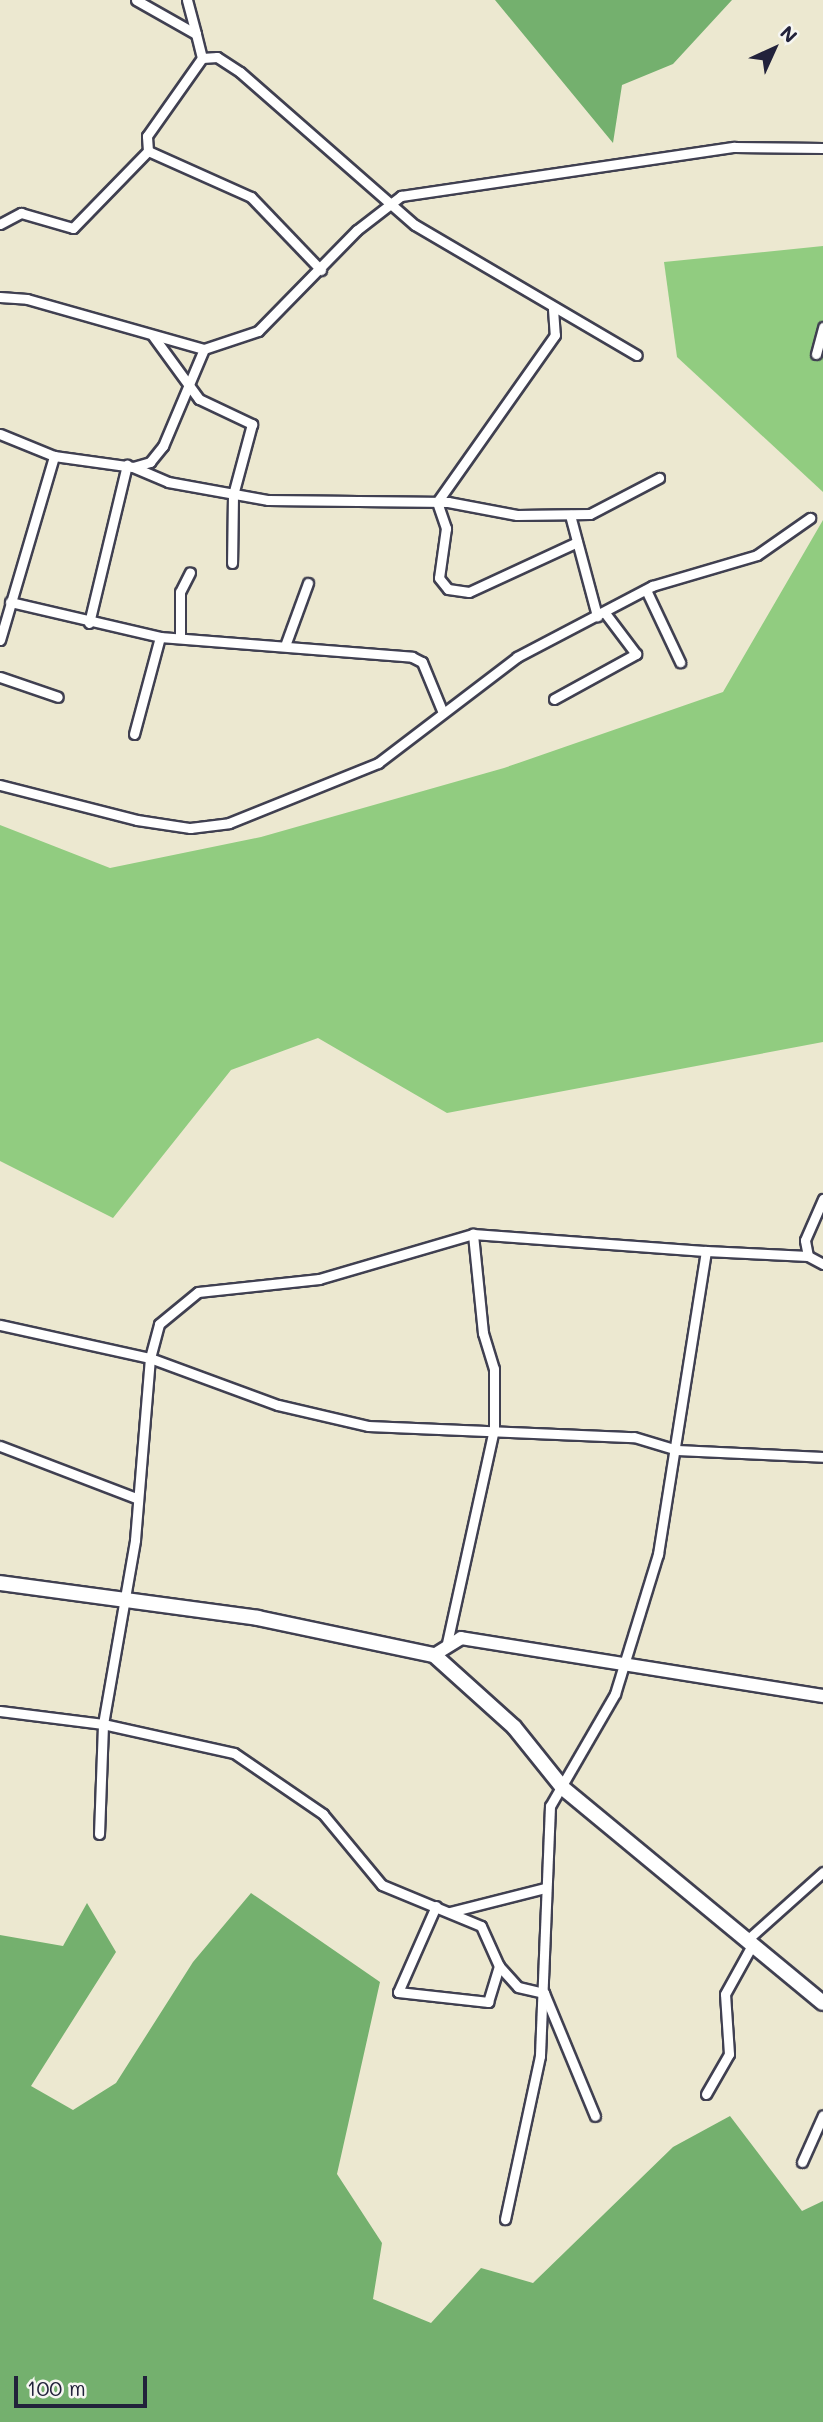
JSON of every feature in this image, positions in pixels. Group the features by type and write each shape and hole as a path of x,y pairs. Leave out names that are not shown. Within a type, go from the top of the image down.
{"main road":[{"path":"0,1583 119,1602 258,1618 435,1655 514,1727 563,1788 823,2003"}],"street":[{"path":"136,0 196,34"},
{"path":"0,224 21,213 73,228 148,151 147,136 202,58 187,0"},
{"path":"202,58 217,57 240,72 415,225 636,355"},
{"path":"0,297 27,299 204,349 258,331 389,202 423,191 734,147 823,148"},
{"path":"148,151 251,197 321,270"},
{"path":"437,502 461,462 498,424 555,335 559,318 548,303"},
{"path":"816,354 823,327"},
{"path":"153,336 185,384 199,399 252,424 233,495 232,563"},
{"path":"130,466 150,462 163,446 185,384 204,349"},
{"path":"0,434 54,456 130,466 233,495 437,502 517,515 590,514 659,478"},
{"path":"0,640 54,456"},
{"path":"89,623 130,466"},
{"path":"437,502 446,528 438,573 448,589 475,589 577,542"},
{"path":"554,699 636,654 601,614 570,515"},
{"path":"0,785 137,820 206,827 378,762 517,657 646,590 757,555 810,518"},
{"path":"180,635 180,592 190,572"},
{"path":"286,643 308,583"},
{"path":"646,590 680,662"},
{"path":"10,602 89,623 160,636 180,635 286,643 419,660 443,713"},
{"path":"134,734 160,636"},
{"path":"0,677 58,697"},
{"path":"808,1256 805,1240 823,1199"},
{"path":"99,1834 103,1724 119,1602 135,1540 136,1498 150,1358 159,1324 198,1292 319,1279 473,1234 572,1246 808,1256 823,1264"},
{"path":"447,1643 494,1430 494,1369 483,1333 473,1234"},
{"path":"505,2220 540,2056 550,1806 563,1788 626,1662 658,1554 677,1450 706,1251"},
{"path":"0,1325 150,1358 278,1405 368,1426 634,1437 677,1450 823,1457"},
{"path":"0,1447 136,1498"},
{"path":"435,1655 447,1643 461,1638 626,1662 823,1696"},
{"path":"0,1711 103,1724 234,1753 323,1814 382,1885 481,1926 499,1966 518,1987 544,1993"},
{"path":"706,2094 729,2054 725,1994 749,1944 823,1872"},
{"path":"450,1912 545,1888"},
{"path":"436,1906 398,1992 488,2002 499,1966"},
{"path":"544,1993 595,2116"},
{"path":"802,2162 823,2115"}],"green space":[{"path":"495,0 732,0 673,64 622,85 613,143"},
{"path":"823,246 823,492 677,357 664,262"},
{"path":"823,520 823,1042 447,1113 318,1038 231,1070 113,1218 0,1161 0,825 110,868 261,837 504,768 723,692"},
{"path":"251,1893 380,1982 337,2174 382,2243 373,2299 431,2323 481,2268 533,2283 673,2147 730,2116 802,2211 823,2201 823,2422 0,2422 0,1935 63,1946 87,1903 116,1952 31,2086 73,2110 116,2083 193,1962"}]}
